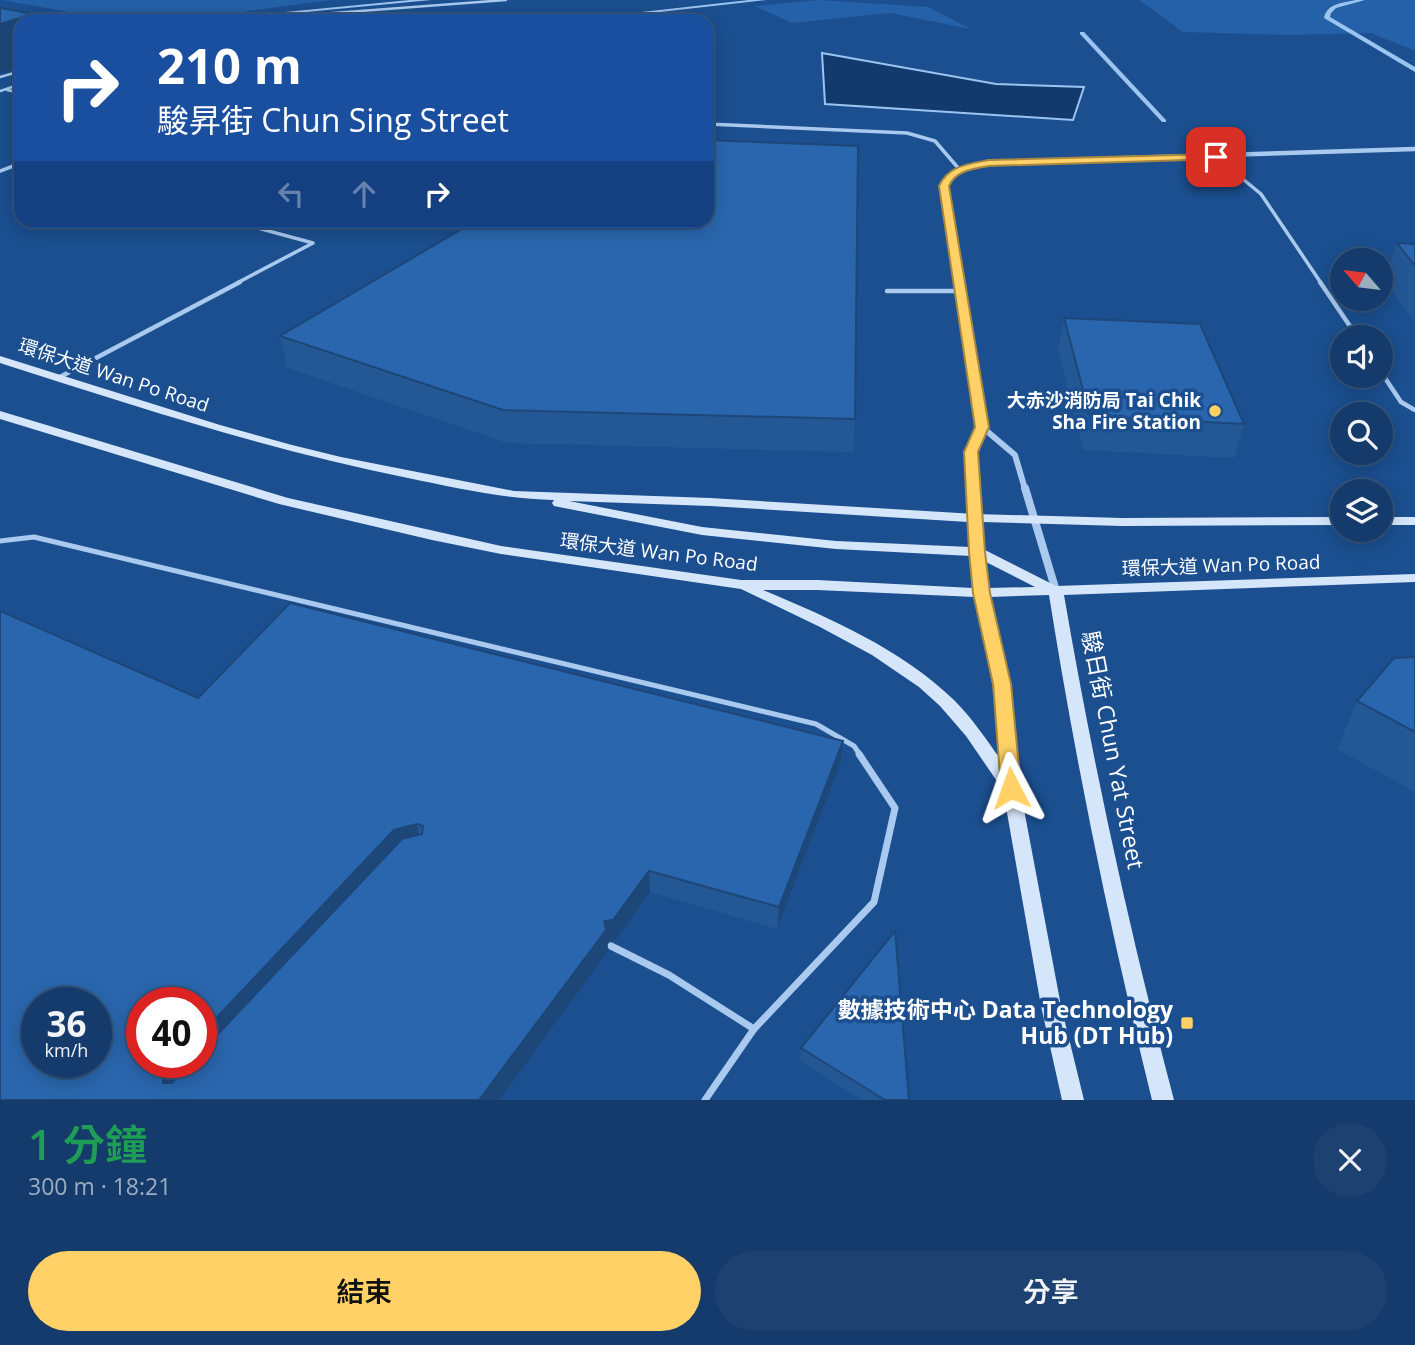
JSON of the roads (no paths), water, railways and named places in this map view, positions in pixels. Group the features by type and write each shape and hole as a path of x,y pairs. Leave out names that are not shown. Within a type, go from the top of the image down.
{"main road":[{"name":"環保大道 Wan Po Road","path":"0,359 288,448 514,495 710,502 1036,520 1330,521"},
{"name":"環保大道 Wan Po Road","path":"0,415 284,501 432,536 501,550 741,585 817,585 982,593 1415,578"},
{"path":"514,495 702,531 836,545 977,552 1056,591"},
{"path":"975,518 982,593 1002,684 1011,788 1051,1006 1073,1100"},
{"path":"1393,521 1415,521"},
{"path":"741,585 860,642 916,678 945,701 964,721 1011,788"},
{"name":"駿日街 Chun Yat Street","path":"1056,591 1072,690 1132,975 1163,1100"}],"street":[{"path":"975,518 971,452 982,427 944,186 947,178 958,169 1003,162 1415,149"},
{"name":"駿日街 Chun Yat Street","path":"982,427 1015,455 1056,591"}],"lane":[{"path":"321,14 506,0"},
{"path":"0,91 14,87"},
{"path":"5,90 14,92"},
{"path":"714,124 908,133 935,141 958,169"},
{"path":"1216,157 1261,194 1349,325"},
{"path":"58,378 313,243 258,228"},
{"path":"887,291 961,291"},
{"path":"1392,388 1401,402 1415,410"},
{"path":"0,541 34,537 816,724 854,746 895,808 874,902 754,1030 705,1100"},
{"path":"611,946 669,975 754,1030"}],"waterway":[{"path":"272,14 428,0"},
{"path":"631,14 764,0"},
{"path":"1362,0 1334,7 1328,12 1327,18 1415,70"},
{"path":"1082,33 1164,121"}],"place":[{"name":"大赤沙消防局 Tai Chik Sha Fire Station","path":"1215,411"},
{"name":"數據技術中心 Data Technology Hub (DT Hub)","path":"1187,1023"}]}
